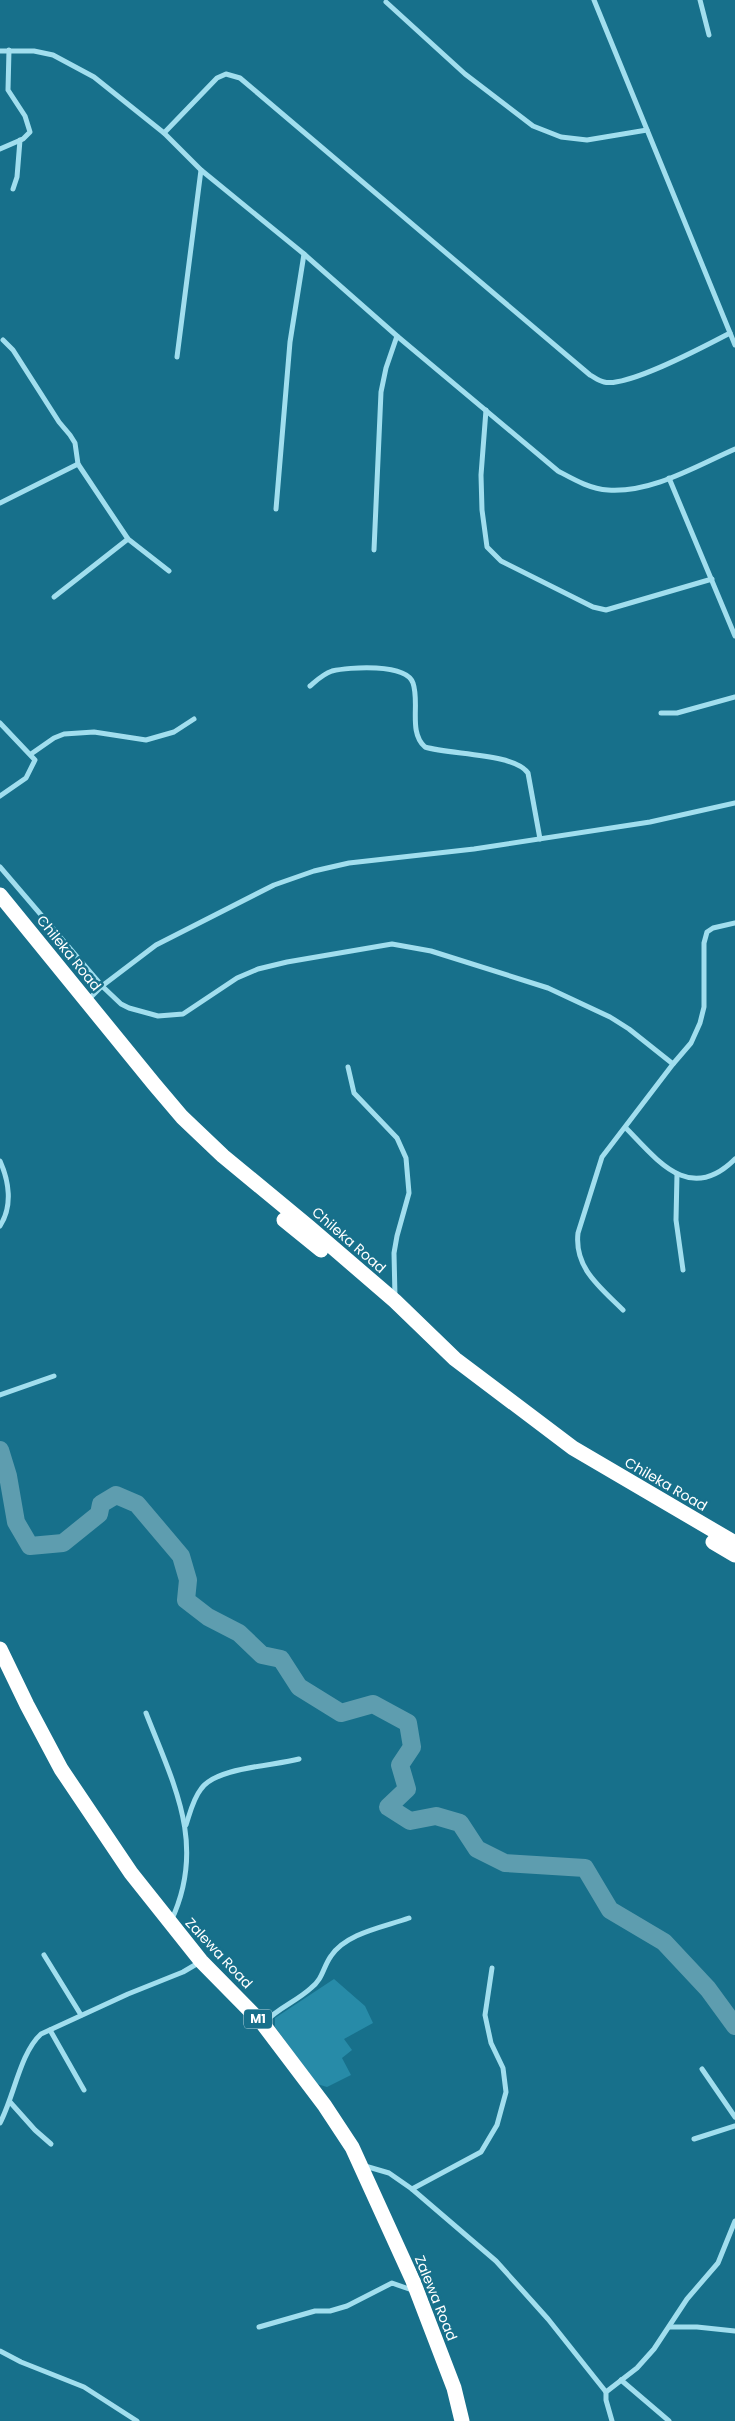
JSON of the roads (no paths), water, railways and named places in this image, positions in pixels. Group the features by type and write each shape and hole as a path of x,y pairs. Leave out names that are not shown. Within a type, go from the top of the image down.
{"highway":[{"name":"Chileka Road","path":"0,895 154,1084 230,1162 310,1227 395,1301 455,1359 573,1448 735,1543"},
{"path":"0,907 144,1088 219,1163 349,1273 449,1364 560,1448 735,1555"},
{"name":"Zalewa Road","path":"0,1649 26,1705 61,1769 131,1873 201,1962 263,2024 325,2106 362,2165 417,2292 454,2388 462,2421"}],"street":[{"path":"594,0 735,344"},
{"path":"700,0 709,35"},
{"path":"386,2 465,74 533,126 562,137 587,140 647,130"},
{"path":"0,149 29,135 30,128 8,90 9,50"},
{"path":"0,51 34,51 53,55 94,77 164,134 201,170 304,254 558,471 580,483 607,490 636,488 669,478 735,449"},
{"path":"164,134 217,78 226,74 240,78 590,375 605,382 622,382 688,355 730,332"},
{"path":"13,189 17,177 20,140"},
{"path":"177,357 201,170"},
{"path":"276,509 290,342 304,254"},
{"path":"374,550 381,392 386,368 398,336"},
{"path":"3,340 13,350 58,422 75,443 78,464 128,539 169,571"},
{"path":"486,410 481,475 482,510 487,547 500,561 593,607 606,610 712,579"},
{"path":"0,503 78,464"},
{"path":"669,478 735,636"},
{"path":"54,597 128,539"},
{"path":"310,686 324,675 354,668 383,668 406,676 413,684 418,737 425,747 511,761 524,768 528,773 540,839"},
{"path":"661,713 677,713 735,697"},
{"path":"31,754 54,738 64,734 94,732 146,740 174,732 194,719"},
{"path":"0,723 35,760 26,778 0,796"},
{"path":"87,1001 102,986 156,945 274,885 314,872 349,863 423,856 650,822 735,803"},
{"path":"0,867 102,986 121,1004 158,1016 168,1017 183,1014 237,978 258,969 392,944 431,951 548,988 610,1017 649,1043 673,1064"},
{"path":"624,1310 586,1270 579,1258 577,1246 578,1233 602,1157 691,1043 700,1023 704,1007 704,943 707,932 713,928 735,923"},
{"path":"348,1067 354,1093 397,1138 406,1158 408,1193 394,1253 395,1301"},
{"path":"626,1128 647,1151 677,1174 696,1179 710,1177 724,1170 735,1159"},
{"path":"0,1161 8,1186 8,1200 6,1214 0,1226"},
{"path":"677,1174 676,1220 683,1270"},
{"path":"0,1395 54,1376"},
{"path":"146,1713 186,1825 188,1865 180,1902 170,1924"},
{"path":"186,1825 195,1800 209,1780 223,1774 299,1759"},
{"path":"263,2024 271,2015 303,1995 320,1981 330,1957 342,1944 409,1918"},
{"path":"44,1955 81,2015"},
{"path":"0,2123 10,2102 25,2057 33,2042 50,2030 81,2015 183,1972 201,1962"},
{"path":"412,2188 481,2152 497,2125 506,2092 503,2068 492,2043 485,2015 492,1968"},
{"path":"50,2030 84,2090"},
{"path":"702,2069 735,2117"},
{"path":"10,2102 35,2130 51,2144"},
{"path":"694,2139 735,2126"},
{"path":"362,2165 389,2173 412,2188 496,2260 548,2319 606,2392 606,2400 612,2421"},
{"path":"606,2392 654,2350 688,2298 718,2263 735,2220"},
{"path":"259,2327 315,2311 347,2306 392,2283 417,2292"},
{"path":"670,2327 697,2327 735,2331"},
{"path":"0,2351 21,2362 84,2386 137,2421"},
{"path":"621,2380 669,2421"}],"waterway":[{"path":"0,1450 8,1476 16,1522 30,1546 63,1543 99,1514 101,1504 116,1495 137,1504 181,1556 188,1580 186,1600 208,1617 239,1633 262,1655 281,1659 299,1687 341,1713 373,1704 408,1723 412,1747 400,1765 407,1789 388,1807 410,1821 436,1816 460,1823 477,1849 505,1863 585,1868 610,1910 664,1942 708,1989 735,2026"}]}
